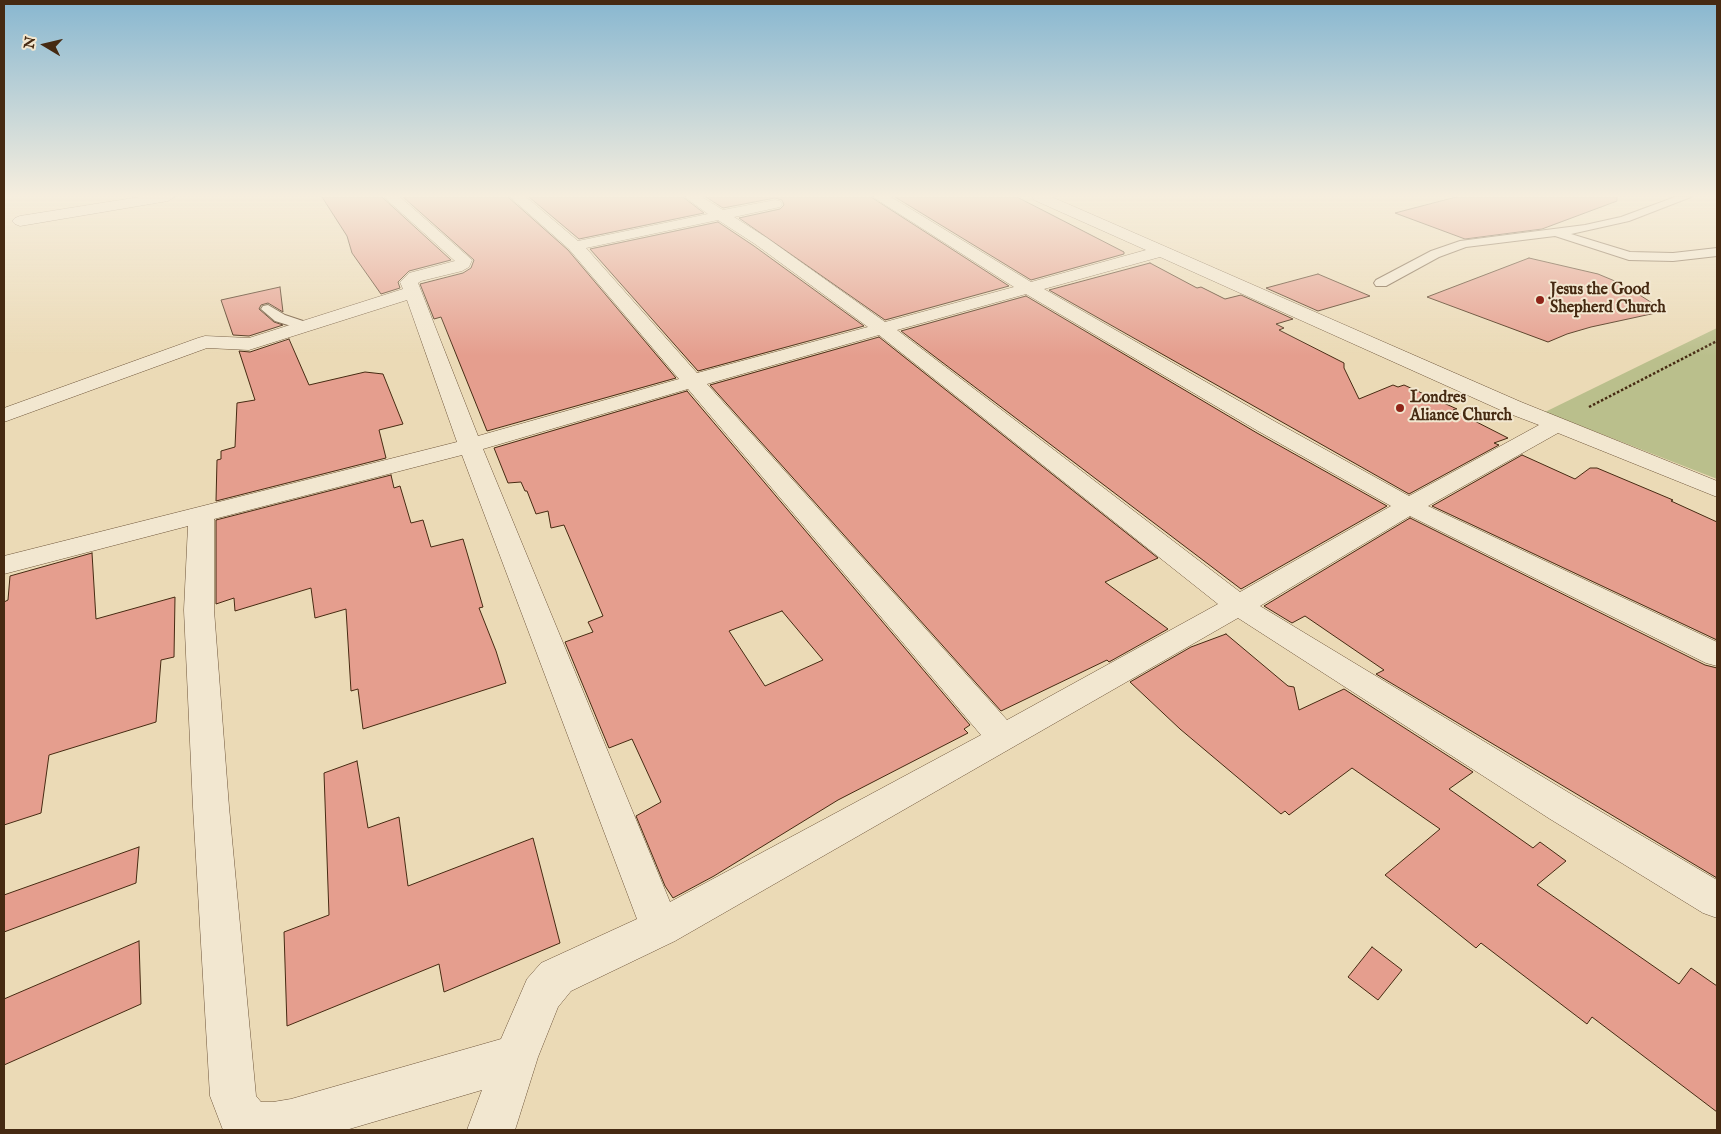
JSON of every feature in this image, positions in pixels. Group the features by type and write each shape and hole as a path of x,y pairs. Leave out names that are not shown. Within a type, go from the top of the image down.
{"street":[{"path":"450,250 464,262 456,267 412,279 409,282 412,292 470,446 661,928"},
{"path":"578,250 1003,738"},
{"path":"771,250 883,329 1238,606 1563,808 1717,900"},
{"path":"966,250 1266,426 1409,506 1717,655"},
{"path":"4,565 470,446 693,381 1162,251 1312,320 1556,425 1717,490"},
{"path":"4,415 205,342 249,344 412,292"},
{"path":"491,1130 516,1057 542,994 556,977 661,928 1238,606 1409,506 1556,425"},
{"path":"200,514 199,610 211,807 233,1096 241,1116 253,1125 272,1126 291,1123 516,1057"}],"lane":[{"path":"1381,283 1445,250"},
{"path":"1608,250 1629,256 1673,257 1717,252"},
{"path":"268,309 280,318 304,326"}],"path":[{"path":"1556,425 1717,341"}],"green space":[{"path":"1717,328 1717,479 1545,412 1647,362"}],"building":[{"path":"351,250 440,250 451,260 409,271 398,282 400,288 381,294"},
{"path":"463,250 568,250 676,378 487,431 441,317 434,319 420,284 463,273 471,268 474,260"},
{"path":"591,250 759,250 864,326 698,371"},
{"path":"785,250 953,250 1009,286 885,320"},
{"path":"982,250 1120,250 1124,252 1124,254 1031,280"},
{"name":"Jesus the Good Shepherd Church","path":"1529,258 1598,274 1622,284 1665,311 1591,327 1548,342 1427,297"},
{"path":"1150,263 1197,288 1201,287 1225,299 1241,295 1293,319 1276,324 1284,328 1279,330 1344,363 1344,368 1359,399 1393,385 1398,387 1404,385 1457,409 1453,410 1508,438 1494,443 1499,445 1409,494 1049,290"},
{"path":"1318,274 1370,296 1318,311 1266,288"},
{"path":"280,287 283,312 268,303 261,305 259,309 274,322 283,325 249,336 233,335 221,300"},
{"path":"1026,296 1257,433 1387,506 1241,589 901,331"},
{"path":"879,337 1158,558 1105,582 1168,629 1109,662 1107,660 1001,711 710,385"},
{"path":"289,339 309,385 365,372 383,374 403,424 379,430 386,458 216,501 217,460 221,459 221,451 235,447 237,403 255,400 239,351 250,352"},
{"path":"687,391 970,725 964,729 968,733 838,800 714,876 673,898 665,886 636,816 661,802 632,739 609,748 565,642 593,632 588,622 603,616 564,525 551,528 548,511 536,514 527,491 525,491 521,482 508,483 494,448","holes":["782,611 823,660 765,686 729,631"]},
{"path":"1522,455 1575,479 1590,468 1597,468 1673,500 1671,501 1717,522 1717,640 1432,506"},
{"path":"391,475 394,488 400,486 411,523 423,520 431,547 463,539 483,607 479,608 506,683 363,729 358,689 351,691 346,609 315,618 311,588 235,611 234,598 216,604 216,520"},
{"path":"1410,518 1705,665 1717,668 1717,878 1376,674 1384,670 1305,616 1292,623 1264,606"},
{"path":"92,553 96,619 175,597 174,657 161,660 156,722 49,755 41,813 4,825 4,602 8,600 10,576"},
{"path":"1226,634 1288,686 1294,687 1299,710 1344,689 1473,772 1449,789 1533,848 1540,842 1566,861 1537,885 1679,984 1691,968 1717,986 1717,1112 1592,1017 1587,1024 1481,943 1476,948 1385,875 1440,829 1352,768 1289,815 1285,811 1281,814 1180,729 1130,682 1191,647"},
{"path":"357,761 368,828 399,817 408,886 533,838 560,943 444,992 439,964 287,1026 284,932 329,915 324,773"},
{"path":"139,847 136,883 4,932 4,895"},
{"path":"139,941 141,1004 4,1065 4,999"},
{"path":"1372,947 1402,970 1378,1000 1348,977"}],"place":[{"name":"Jesus the Good Shepherd Church","path":"1540,300"},
{"name":"Londres Aliance Church","path":"1400,408"}]}
